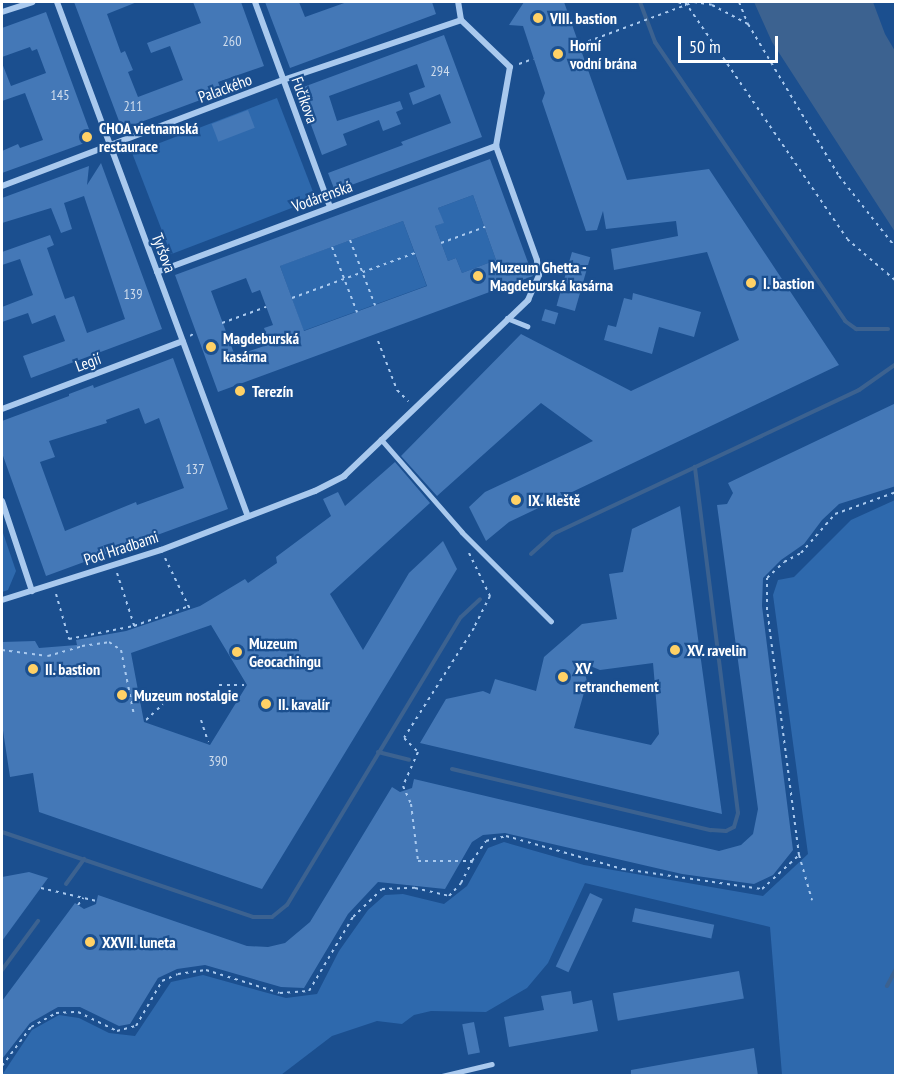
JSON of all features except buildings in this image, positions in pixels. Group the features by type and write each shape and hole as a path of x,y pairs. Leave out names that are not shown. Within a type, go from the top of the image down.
{"street":[{"path":"2,12 32,2"},
{"name":"Tyršova","path":"57,2 247,514"},
{"name":"Fučíkova","path":"255,2 330,207"},
{"path":"458,2 460,20 510,67 496,146"},
{"name":"Palackého","path":"2,186 284,80 460,20"},
{"name":"Vodárenská","path":"157,272 496,146"},
{"name":"Pod Hradbami","path":"2,600 161,550 247,514 315,491 344,476 362,461 381,439 528,300 539,275 537,260 496,146"},
{"name":"Legií","path":"2,409 183,341"},
{"path":"2,501 32,591"}],"lane":[{"path":"507,318 527,326"},
{"path":"381,439 462,532 550,621"},
{"path":"442,1076 492,1064"}],"path":[{"path":"678,2 694,2 712,6 748,24"},
{"path":"739,2 748,24 838,176 896,248"},
{"path":"580,44 666,14 686,3"},
{"path":"686,3 847,239 896,281"},
{"path":"510,67 533,59"},
{"path":"441,243 485,227"},
{"path":"350,240 375,305"},
{"path":"332,247 357,312"},
{"path":"292,298 415,253"},
{"path":"222,323 266,307"},
{"path":"378,341 397,390 414,407"},
{"path":"812,900 799,855 766,610 767,578 784,562 801,553 835,514 896,492"},
{"path":"462,532 470,557 490,596 474,627 404,738 418,752 403,786 411,804 418,861 472,861"},
{"path":"53,584 69,639 135,627 190,608 161,550"},
{"path":"115,565 135,627"},
{"path":"2,650 34,656 48,656 82,646 109,642 121,650 134,715"},
{"path":"219,685 244,686"},
{"path":"146,720 163,704"},
{"path":"201,720 208,742"},
{"path":"2,1066 31,1027 56,1012 78,1012 117,1031 136,1026 162,981 178,974 206,970 280,993 293,994 309,991 353,917 382,889 415,888 448,896 461,884 472,861 486,841 506,836 623,869 762,889 799,855"},
{"path":"41,888 97,901"},
{"path":"78,905 83,898"}],"shaded area":[{"path":"754,2 873,2 885,34 895,51 895,232 772,42"},
{"path":"277,98 316,199 171,254 132,154"},
{"path":"473,195 496,260 462,273 456,258 448,261 435,226 443,223 438,208"},
{"path":"403,221 427,286 303,331 280,266"},
{"path":"895,500 895,1075 782,1075 770,927 585,883 548,963 527,988 486,1012 431,1011 414,1015 402,1024 377,1021 332,1036 281,1075 2,1075 32,1030 59,1015 79,1018 109,1033 135,1036 171,982 203,975 286,998 317,994 339,951 368,910 385,895 403,894 444,904 467,886 488,848 504,842 584,865 763,896 808,854 773,595 778,580 794,577 851,520"},
{"path":"2,530 16,571 8,590 2,592"}],"waterway":[{"path":"640,2 655,42 845,321 856,329 888,329"},
{"path":"531,554 553,534 859,390 896,364"},
{"path":"452,769 711,830 726,831 734,827 738,813 695,467"},
{"path":"2,832 253,917 272,917 287,905 461,617 480,599"},
{"path":"378,752 409,760"},
{"path":"66,884 84,859"},
{"path":"2,970 38,921"},
{"path":"887,986 896,969"}],"place":[{"name":"VIII. bastion","path":"538,18"},
{"name":"Horní vodní brána","path":"558,54"},
{"name":"CHOA vietnamská restaurace","path":"87,137"},
{"name":"Muzeum Ghetta - Magdeburská kasárna","path":"478,276"},
{"name":"I. bastion","path":"751,283"},
{"name":"Magdeburská kasárna","path":"211,347"},
{"name":"Terezín","path":"240,391"},
{"name":"IX. kleště","path":"516,500"},
{"name":"XV. ravelin","path":"675,650"},
{"name":"Muzeum Geocachingu","path":"237,652"},
{"name":"II. bastion","path":"33,669"},
{"name":"XV. retranchement","path":"563,677"},
{"name":"Muzeum nostalgie","path":"122,695"},
{"name":"II. kavalír","path":"266,704"},
{"name":"XXVII. luneta","path":"90,942"}]}
